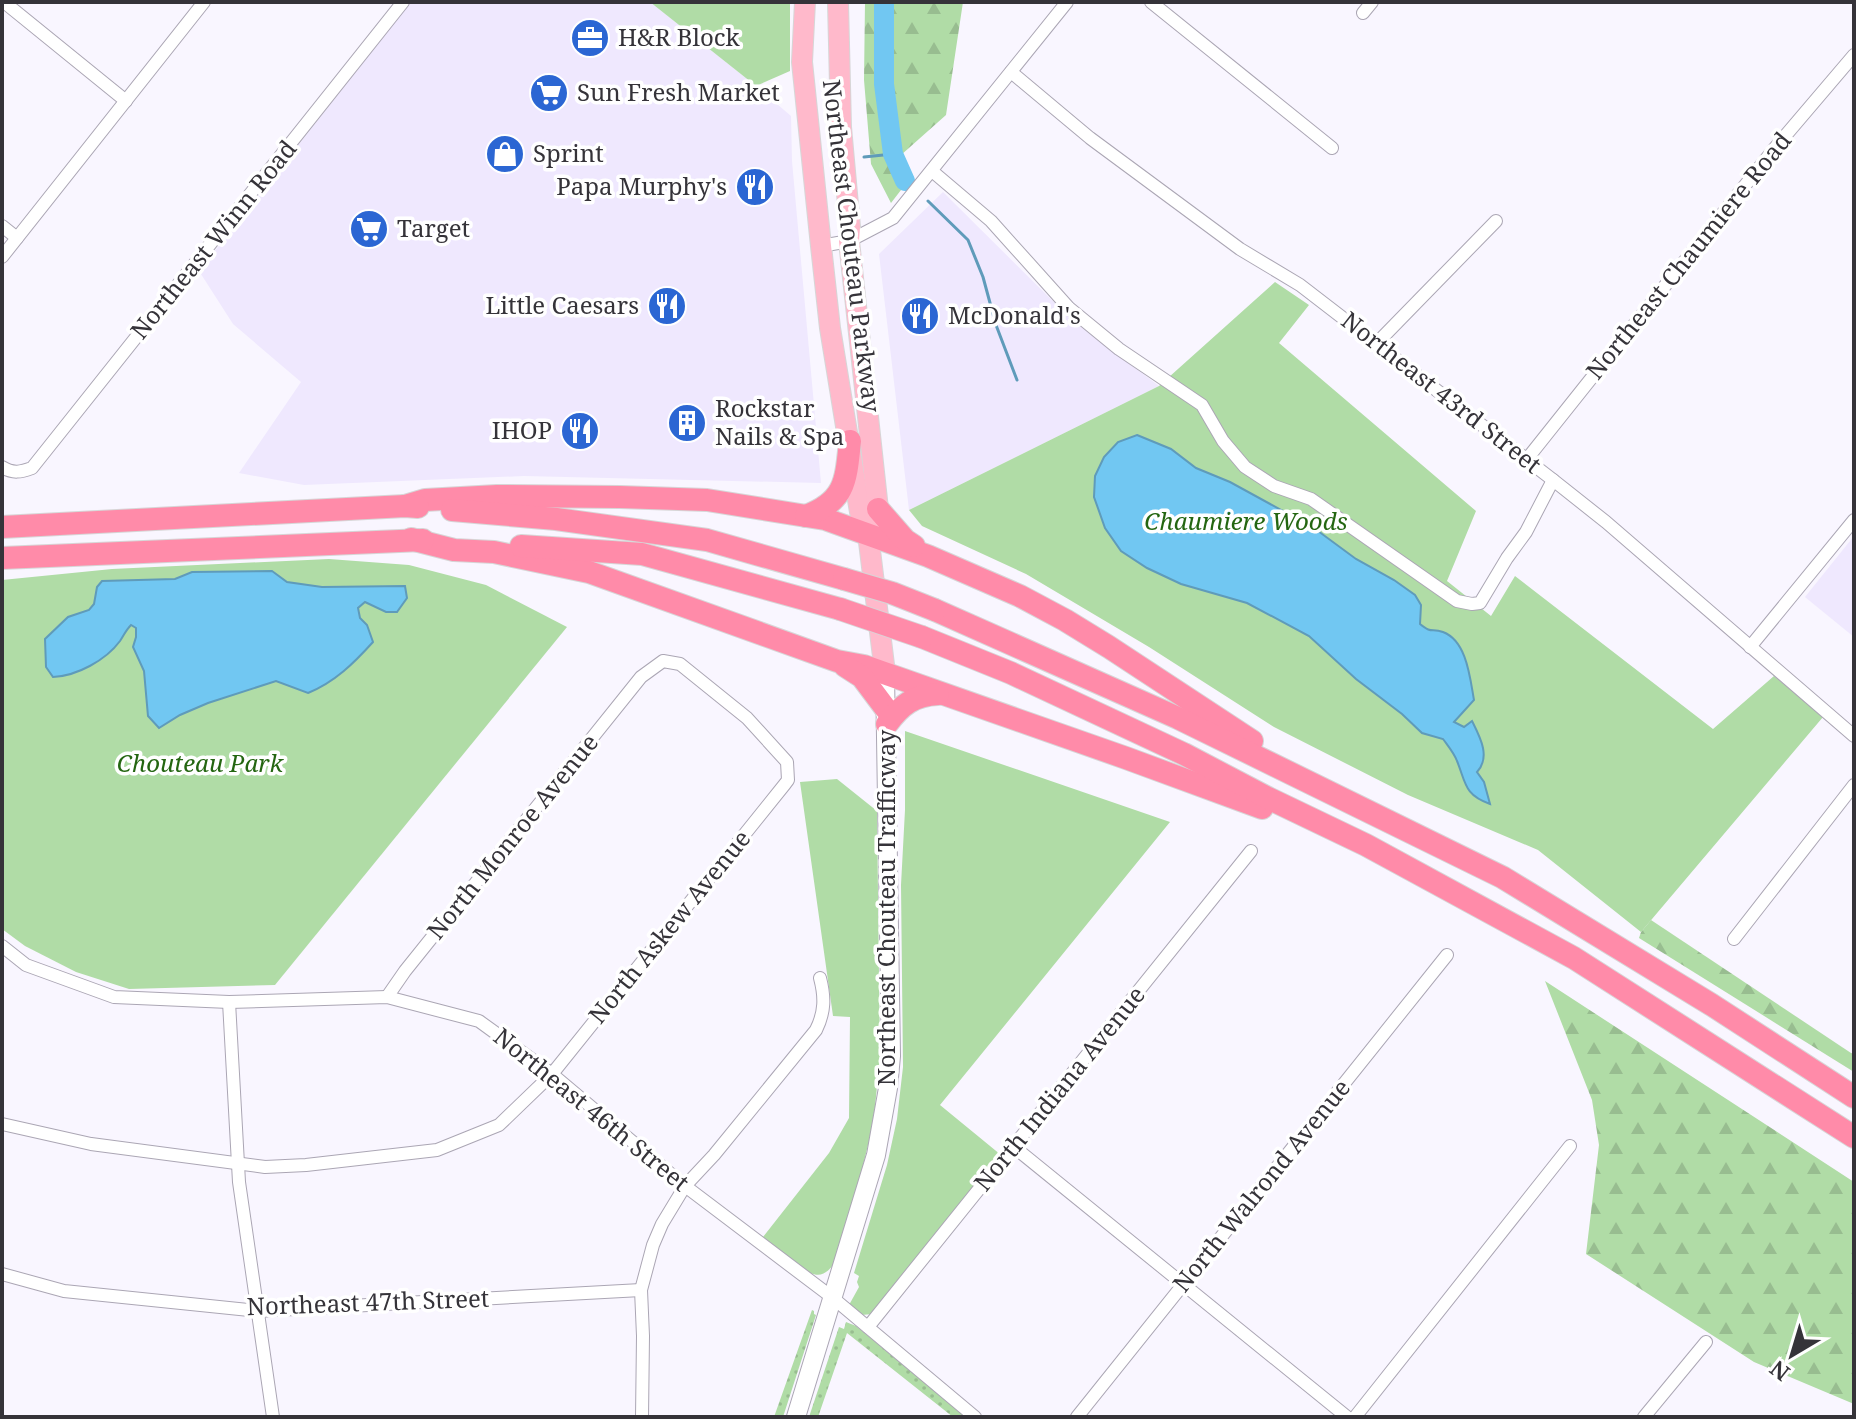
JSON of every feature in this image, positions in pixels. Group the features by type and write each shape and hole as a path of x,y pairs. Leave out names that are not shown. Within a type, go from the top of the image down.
{"highway":[{"path":"806,516 832,502 841,490 847,472 850,441"},
{"path":"405,506 425,500 497,496 620,497 707,500 825,519 974,574 1065,620 1340,798"},
{"path":"2,527 405,506 556,519 707,540 892,593 1178,718 1502,877 1712,1005 1854,1097"},
{"path":"878,509 905,540 928,556"},
{"path":"2,558 411,539 642,554 840,609 922,637 1011,673 1184,754 1366,845 1574,958 1854,1137"},
{"path":"411,539 454,550 494,552 618,581 837,661 885,673 1366,845"},
{"path":"837,661 862,677 886,716 926,694 944,694"}],"main road":[{"name":"Northeast Chouteau Parkway","path":"805,2 802,62 830,328 860,512 868,534"},
{"name":"Northeast Chouteau Parkway","path":"838,2 841,127 849,241 878,509 868,534"},
{"path":"806,88 815,92 841,127"},
{"path":"868,534 885,673"},
{"name":"Northeast Chouteau Trafficway","path":"796,1417 876,1155 888,1088 891,1042 885,673"}],"street":[{"path":"4,2 126,101"},
{"path":"2,257 204,2"},
{"path":"1151,2 1332,148"},
{"name":"Northeast Winn Road","path":"2,467 11,472 32,468 396,4"},
{"path":"821,246 849,241 893,218 1062,4"},
{"name":"Northeast Chaumiere Road","path":"1527,459 1774,149 1854,55"},
{"name":"Northeast 43rd Street","path":"1011,72 1090,138 1240,249 1300,285 1527,459 1606,522 1854,736"},
{"path":"932,171 991,221 1069,308 1119,349 1202,405 1223,441 1245,467 1274,486 1311,499 1450,597 1464,603 1480,603 1526,532 1553,480"},
{"path":"1376,344 1496,221"},
{"path":"2,226 17,238"},
{"path":"1750,647 1854,520"},
{"name":"North Askew Avenue","path":"2,1124 91,1144 265,1167 437,1150 499,1125 552,1074 788,780 787,762 747,718 680,664 663,661 641,677"},
{"name":"North Monroe Avenue","path":"387,997 641,677"},
{"path":"1734,939 1854,785"},
{"name":"North Indiana Avenue","path":"868,1327 1251,851"},
{"name":"Northeast 46th Street","path":"2,946 26,965 114,997 229,1002 387,997 479,1021 552,1074 685,1186 833,1298 975,1417"},
{"name":"North Walrond Avenue","path":"1077,1417 1447,955"},
{"path":"642,1417 641,1290 649,1255 662,1224 685,1186 816,1030 824,1008 820,978"},
{"path":"229,1002 237,1163 273,1417"},
{"path":"1355,1417 1570,1146"},
{"path":"1014,1147 1347,1417"},
{"name":"Northeast 47th Street","path":"2,1274 64,1291 258,1311 641,1290"},
{"path":"1644,1417 1706,1342"}],"shaded area":[{"path":"411,2 650,2 791,116 792,161 821,483 524,476 304,485 239,473 301,382 233,324 199,271"},
{"path":"943,192 1073,321 1159,386 909,510 879,254"},
{"path":"1854,536 1854,637 1805,597"}],"green space":[{"path":"650,2 790,2 790,71 756,86"},
{"path":"865,2 963,2 946,115 901,155 911,177 891,203 871,164 864,80"},
{"name":"Chaumiere Woods","path":"1275,282 1309,305 1279,343 1476,511 1447,581 1491,616 1515,576 1713,729 1774,676 1823,717 1641,932 1538,850 1408,795 1274,727 1149,647 1026,574 922,526 909,510 1159,386"},
{"name":"Chouteau Park","path":"329,559 409,565 486,585 567,627 275,985 129,989 76,972 25,946 2,929 2,580 112,569"},
{"path":"905,731 1170,822 940,1105 1001,1155 873,1314 861,1315 849,1305 859,1287 859,1276 854,1273 887,1165 897,1119 903,1067 901,885"},
{"path":"837,779 877,811 880,1055 875,1107 859,1182 833,1265 825,1273 817,1275 763,1237 829,1153 849,1118 850,1017 833,1016 800,782"},
{"path":"1651,920 1854,1055 1854,1072 1639,938"},
{"path":"1545,981 1854,1182 1854,1404 1754,1362 1586,1254 1599,1145 1592,1100"},
{"path":"812,1310 816,1315 783,1417 774,1417"},
{"path":"846,1322 856,1326 964,1417 953,1417 847,1333 818,1417 809,1417 839,1327 844,1329"}],"water":[{"path":"1137,435 1171,449 1196,468 1230,482 1314,528 1356,559 1415,595 1421,605 1420,624 1451,637 1466,661 1474,700 1454,722 1464,727 1472,721 1478,734 1484,753 1477,772 1484,782 1490,804 1471,792 1456,758 1443,739 1422,733 1309,636 1247,603 1181,584 1121,551 1105,528 1094,497 1095,476 1104,457 1118,442"},
{"path":"272,571 287,582 322,587 405,586 407,598 397,612 386,612 365,602 358,608 373,642 344,671 318,689 308,693 276,681 208,703 159,728 148,716 144,671 133,647 136,628 131,625 114,648 90,666 72,674 53,677 46,667 45,639 68,617 89,610 102,581 175,579 192,572"}],"waterway":[{"path":"884,2 884,84 893,154 905,181"},
{"path":"864,157 893,154"},
{"path":"928,201 968,240 1017,380"}],"place":[{"name":"H&R Block","path":"590,38"},
{"name":"Sun Fresh Market","path":"549,93"},
{"name":"Sprint","path":"505,154"},
{"name":"Papa Murphy's","path":"755,187"},
{"name":"Target","path":"369,229"},
{"name":"Little Caesars","path":"667,306"},
{"name":"McDonald's","path":"920,316"},
{"name":"Rockstar Nails & Spa","path":"687,423"},
{"name":"IHOP","path":"580,431"}]}
